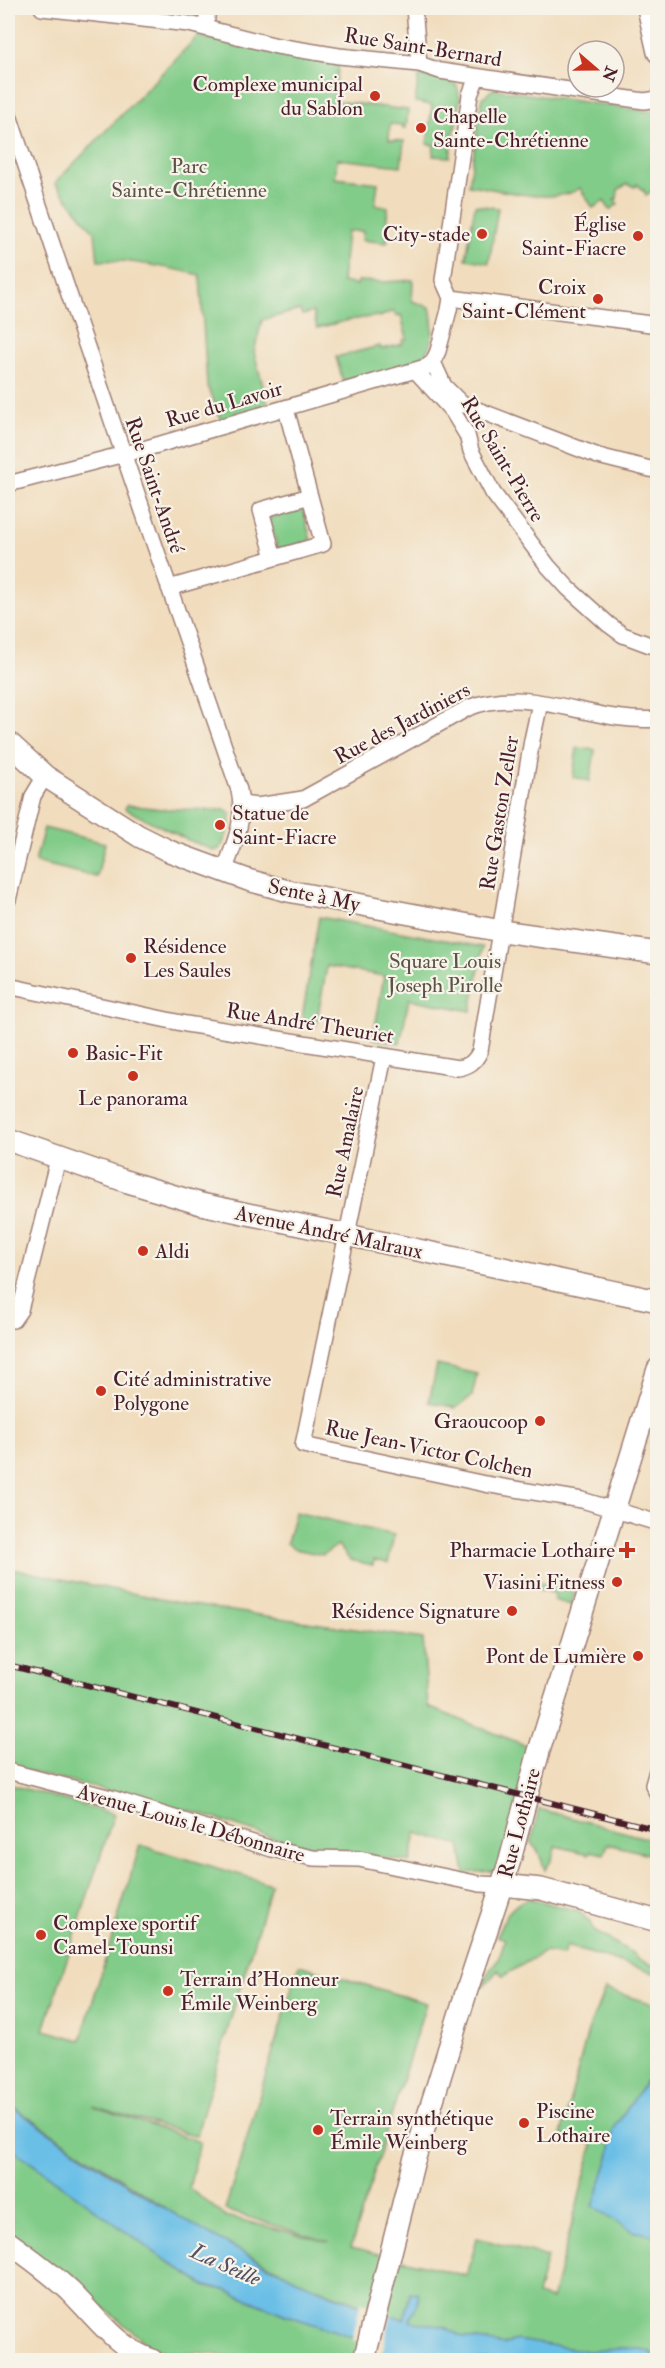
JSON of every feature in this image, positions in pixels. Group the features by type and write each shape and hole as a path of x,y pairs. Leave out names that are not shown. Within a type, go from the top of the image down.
{"street":[{"name":"Rue Saint-Bernard","path":"42,8 206,27 277,46 419,64 440,71 644,101 657,99"},
{"path":"206,27 208,8"},
{"path":"414,8 419,64"},
{"path":"648,8 657,52"},
{"path":"416,372 434,362 451,298 443,280 470,95 477,77"},
{"name":"Rue Saint-André","path":"8,112 101,394 124,454 239,790 242,822 224,872"},
{"path":"451,298 657,326"},
{"path":"434,362 457,408 497,418 598,456 657,471"},
{"name":"Rue du Lavoir","path":"8,484 416,372"},
{"name":"Rue Saint-Pierre","path":"416,372 457,408 471,451 493,493 529,543 568,588 623,635 657,648"},
{"path":"169,588 323,544 286,409"},
{"path":"471,451 473,433 477,426 488,418 497,418"},
{"path":"274,558 261,510 310,496"},
{"name":"Rue des Jardiniers","path":"242,804 257,806 303,799 484,701 501,699 540,703 626,719 657,719"},
{"name":"Rue Gaston Zeller","path":"501,931 540,703"},
{"name":"Sente à My","path":"8,742 45,776 139,836 169,851 224,872 288,891 501,931 657,953"},
{"path":"8,900 33,796 45,776"},
{"name":"Rue André Theuriet","path":"8,986 186,1024 458,1068 466,1066 476,1058 480,1051 501,931"},
{"name":"Rue Amalaire","path":"348,1236 384,1057"},
{"name":"Avenue André Malraux","path":"8,1140 58,1159 201,1204 657,1301"},
{"path":"13,1320 20,1310 58,1159"},
{"name":"Rue Jean-Victor Colchen","path":"348,1236 303,1445 493,1486 582,1500 614,1509"},
{"name":"Rue Lothaire","path":"364,2361 413,2164 502,1885 538,1751 657,1369"},
{"path":"614,1509 657,1523"},
{"name":"Avenue Louis le Débonnaire","path":"8,1771 111,1798 272,1849 313,1858 359,1859 480,1884 541,1889 657,1922"},
{"path":"656,1773 653,1785 657,1795"},
{"path":"8,2242 54,2276 110,2334 153,2361"},
{"path":"110,2334 123,2361"}],"green space":[{"name":"Parc Sainte-Chrétienne","path":"198,36 298,57 339,62 334,101 408,110 406,128 403,128 403,125 390,124 389,140 404,141 401,166 337,159 335,178 378,183 375,205 388,207 385,235 388,236 387,243 362,240 363,231 347,231 342,282 357,285 358,281 413,280 412,301 430,307 433,325 429,348 419,360 411,365 343,381 336,357 380,346 381,349 403,344 402,340 407,339 401,315 396,316 394,311 379,317 349,320 317,328 313,312 302,315 300,310 262,320 254,352 269,409 222,421 207,385 200,275 135,263 98,261 95,233 55,183"},
{"path":"419,76 447,80 457,86 460,98 450,157 433,156 434,145 427,144 432,105 415,102"},
{"path":"493,89 653,112 657,121 657,199 652,191 646,195 637,184 635,187 627,184 618,190 617,199 614,200 618,204 610,210 604,201 593,208 580,188 556,196 542,196 469,185 482,98"},
{"name":"City-stade","path":"475,205 498,208 489,263 466,259"},
{"path":"303,509 311,541 278,550 269,518"},
{"path":"577,748 595,750 590,781 573,777"},
{"path":"127,805 162,809 226,810 231,814 229,828 221,848 215,851 125,809"},
{"path":"44,828 105,843 97,877 35,862"},
{"name":"Square Louis Joseph Pirolle","path":"319,917 483,947 471,1011 409,999 400,1043 373,1039 384,976 327,966 316,1026 301,1024"},
{"path":"437,1365 477,1374 472,1396 456,1408 429,1402"},
{"path":"295,1512 394,1535 388,1563 374,1560 373,1565 350,1560 338,1545 323,1555 295,1549 287,1543"},
{"path":"8,1568 185,1604 423,1639 428,1707 540,1751 505,1862 494,1871 465,1873 460,1845 416,1833 410,1862 288,1843 192,1811 8,1767"},
{"path":"523,1578 575,1592 571,1605 554,1600 555,1594 521,1584"},
{"path":"8,1784 114,1814 44,2030 81,2040 140,1845 271,1884 196,2136 93,2106 200,2142 189,2188 225,2216 329,2242 225,2210 299,1965 426,2003 351,2247 467,2276 477,2238 547,2257 537,2295 552,2299 593,2144 561,2135 588,2031 605,1989 657,2005 657,2360 481,2360 374,2310 303,2282 197,2229 8,2104"},
{"path":"539,1809 657,1841 657,1856 608,1844 604,1854 591,1851 589,1854 556,1846 545,1870 538,1851 531,1843"},
{"path":"528,1898 578,1911 589,1921 594,1931 634,1954 636,1958 657,1967 657,1974 566,1946 563,1955 544,1952 503,1976 498,1970 483,1987 487,1974 498,1960 505,1939 497,1936 502,1923 512,1909"},
{"path":"8,2146 161,2257 204,2285 225,2290 286,2315 430,2360 257,2360 197,2352 186,2354 166,2352 149,2345 104,2308 101,2312 8,2234"}],"water":[{"path":"655,2068 658,2070 657,2236 632,2231 593,2206 610,2154 613,2130"},
{"name":"La Seille","path":"8,2104 102,2168 198,2228 298,2280 350,2301 404,2319 410,2293 418,2292 410,2321 445,2327 463,2337 504,2345 516,2340 588,2351 635,2348 649,2351 653,2355 657,2351 657,2360 399,2360 383,2355 365,2341 286,2315 225,2290 204,2285 161,2257 8,2146"}],"pier":[{"path":"361,2302 392,2312 381,2357 364,2343 352,2340"}],"railway":[{"path":"8,1665 658,1830"}],"place":[{"name":"Complexe municipal du Sablon","path":"375,96"},
{"name":"Chapelle Sainte-Chrétienne","path":"421,128"},
{"name":"City-stade","path":"482,234"},
{"name":"Église Saint-Fiacre","path":"638,236"},
{"name":"Croix Saint-Clément","path":"598,299"},
{"name":"Statue de Saint-Fiacre","path":"220,825"},
{"name":"Résidence Les Saules","path":"131,958"},
{"name":"Basic-Fit","path":"73,1053"},
{"name":"Le panorama","path":"133,1076"},
{"name":"Aldi","path":"143,1251"},
{"name":"Cité administrative Polygone","path":"101,1391"},
{"name":"Graoucoop","path":"540,1421"},
{"name":"Pharmacie Lothaire","path":"627,1550"},
{"name":"Viasini Fitness","path":"617,1582"},
{"name":"Résidence Signature","path":"512,1611"},
{"name":"Pont de Lumière","path":"638,1656"},
{"name":"Complexe sportif Camel-Tounsi","path":"41,1935"},
{"name":"Terrain d'Honneur Émile Weinberg","path":"168,1991"},
{"name":"Piscine Lothaire","path":"524,2123"},
{"name":"Terrain synthétique Émile Weinberg","path":"318,2130"}]}
